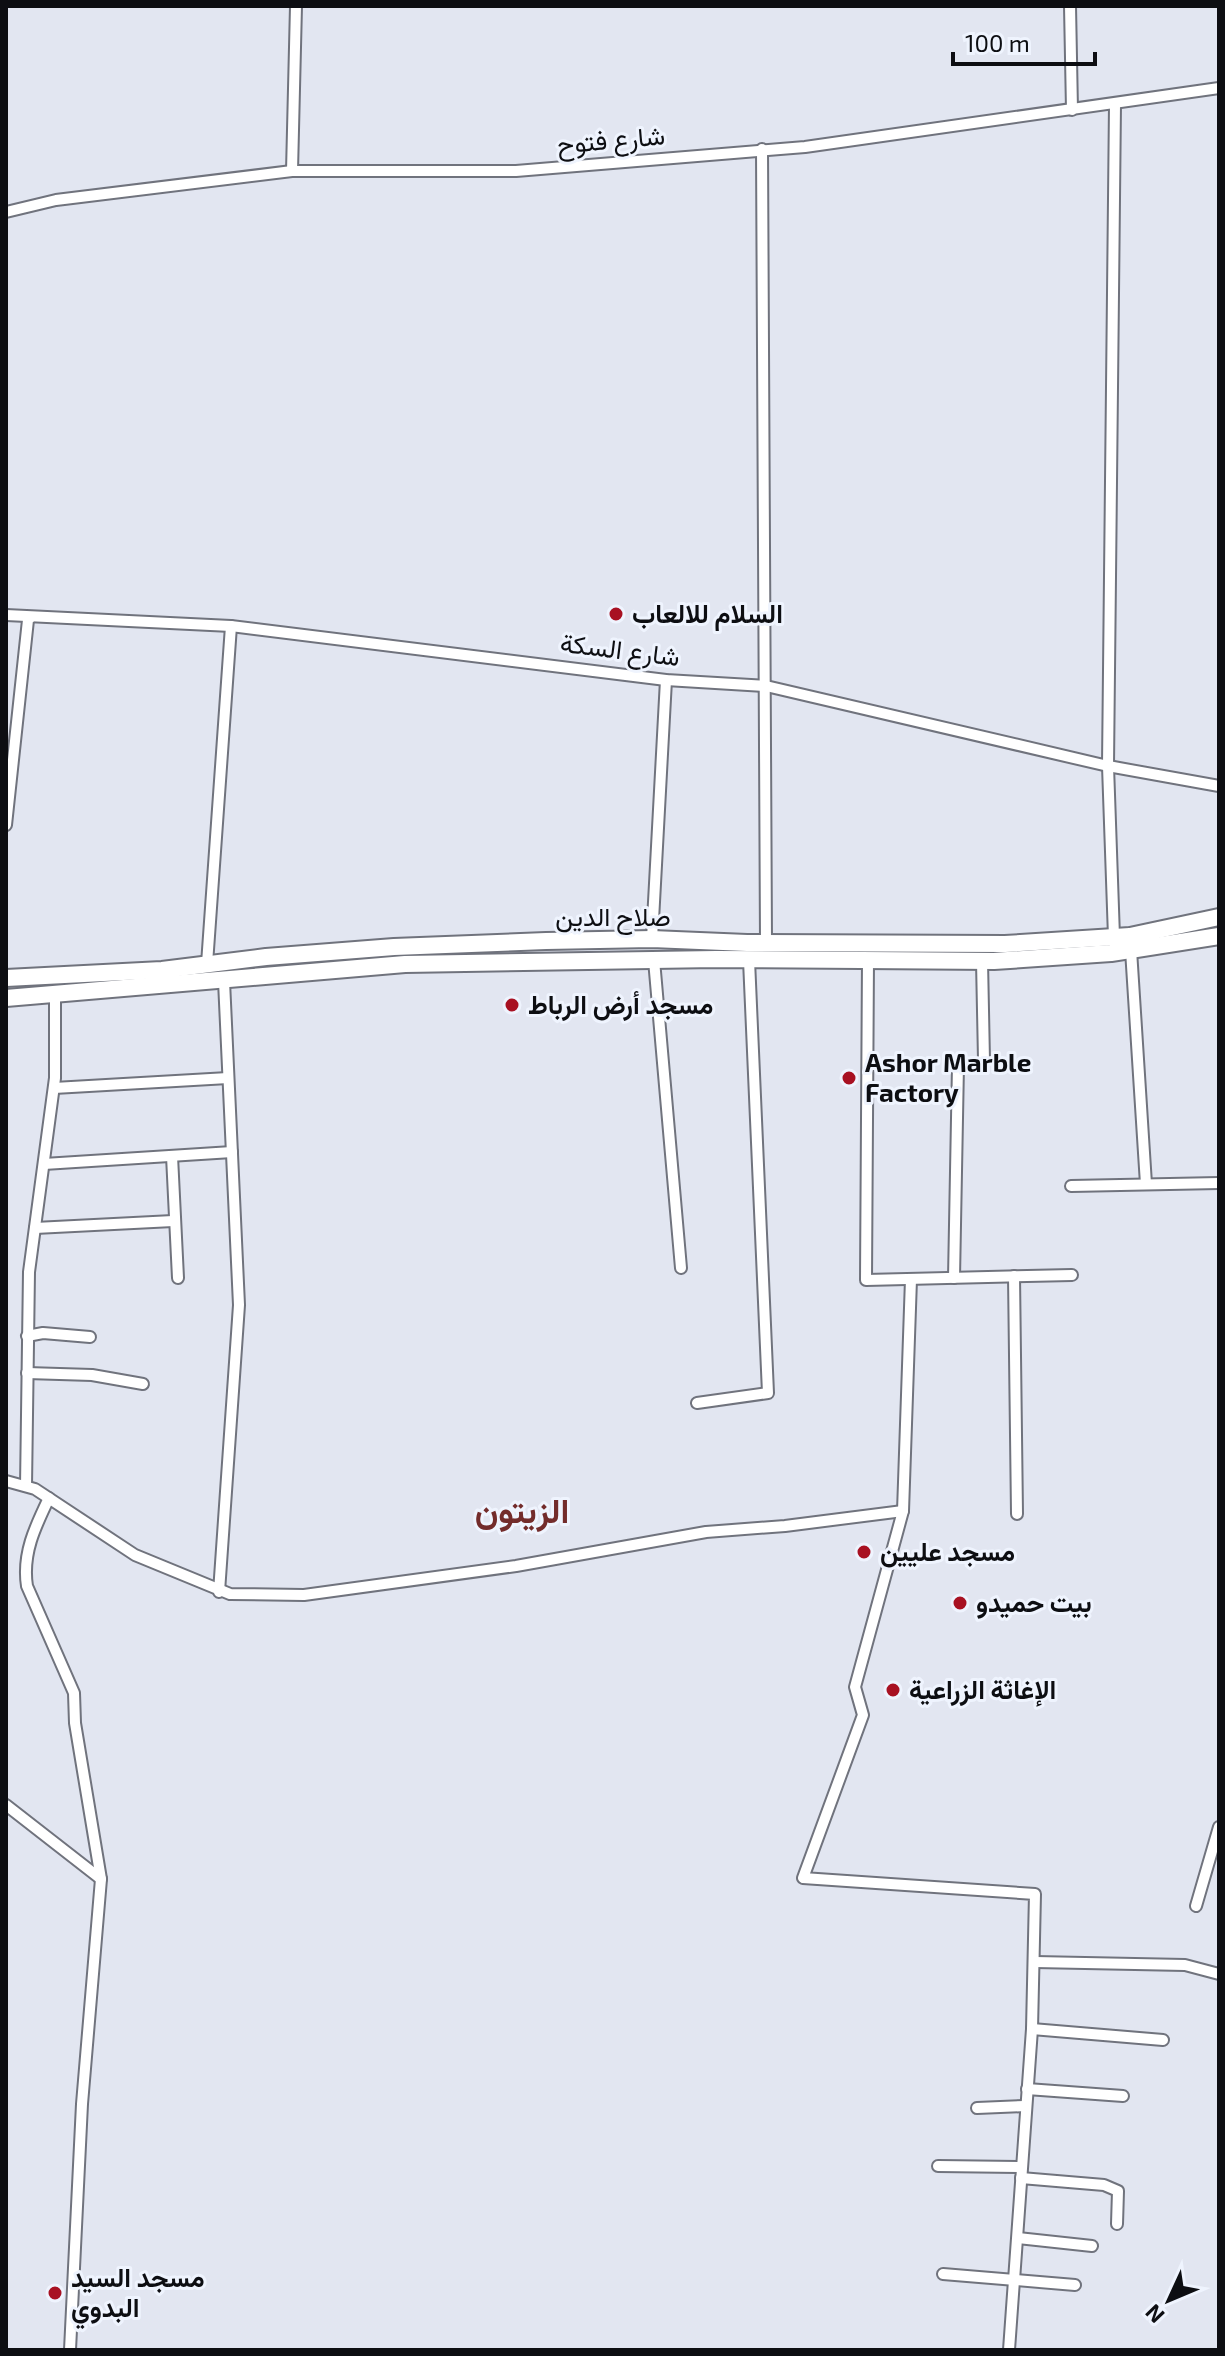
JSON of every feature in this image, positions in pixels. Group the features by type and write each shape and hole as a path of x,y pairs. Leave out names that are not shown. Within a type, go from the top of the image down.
{"highway":[{"name":"صلاح الدين","path":"6,978 162,970 394,947 652,939 1005,944 1114,937 1219,917"},
{"name":"صلاح الدين","path":"6,998 405,964 654,960 982,961 1131,950 1219,936"}],"street":[{"path":"292,171 296,6"},
{"path":"1070,6 1072,110"},
{"name":"شارع فتوح","path":"6,212 56,200 292,171 466,168 516,171 805,147 1219,88"},
{"path":"1114,937 1108,766 1115,104"},
{"path":"762,149 766,942"},
{"name":"شارع السكة","path":"6,615 231,626 666,680 766,686 1108,766 1219,786"},
{"path":"6,825 28,620 31,617"},
{"path":"207,964 231,626"},
{"path":"652,939 666,680"},
{"path":"1131,950 1146,1184"},
{"path":"654,960 681,1268"},
{"path":"697,1403 768,1393 749,960"},
{"path":"868,960 866,1280 1072,1275"},
{"path":"982,961 984,1060"},
{"path":"219,1592 239,1305 224,981"},
{"path":"26,1486 29,1272 54,1088 55,995"},
{"path":"954,1278 958,1065"},
{"path":"54,1088 228,1078"},
{"path":"44,1164 232,1152"},
{"path":"172,1156 178,1278"},
{"path":"1071,1186 1219,1183"},
{"path":"35,1228 173,1221"},
{"path":"1014,1276 1017,1514"},
{"path":"911,1279 903,1511 855,1687 863,1715 803,1878 1035,1894 1032,2029 1009,2350"},
{"path":"27,1336 43,1333 90,1337"},
{"path":"27,1373 92,1375 143,1384"},
{"path":"6,1481 26,1486 49,1498 135,1555 219,1592 304,1595 516,1566 706,1532 785,1526 903,1511"},
{"path":"49,1498 35,1527 25,1572 27,1586 74,1693 75,1723 101,1879 82,2104 70,2350"},
{"path":"6,1805 101,1879"},
{"path":"1196,1906 1219,1827"},
{"path":"1035,1962 1185,1965 1219,1974"},
{"path":"1032,2029 1163,2040"},
{"path":"1027,2089 1123,2096"},
{"path":"977,2108 1025,2106"},
{"path":"938,2166 1021,2173 1104,2185 1118,2191 1117,2224"},
{"path":"1018,2238 1092,2246"},
{"path":"943,2274 1075,2285"}],"place":[{"name":"السلام للالعاب","path":"616,614"},
{"name":"مسجد أرض الرباط","path":"512,1005"},
{"name":"Ashor Marble Factory","path":"849,1078"},
{"name":"مسجد عليين","path":"864,1552"},
{"name":"بيت حميدو","path":"960,1603"},
{"name":"الإغاثة الزراعية","path":"893,1690"},
{"name":"مسجد السيد البدوي","path":"55,2293"}],"district":[{"name":"الزيتون","path":"522,1511"}]}
